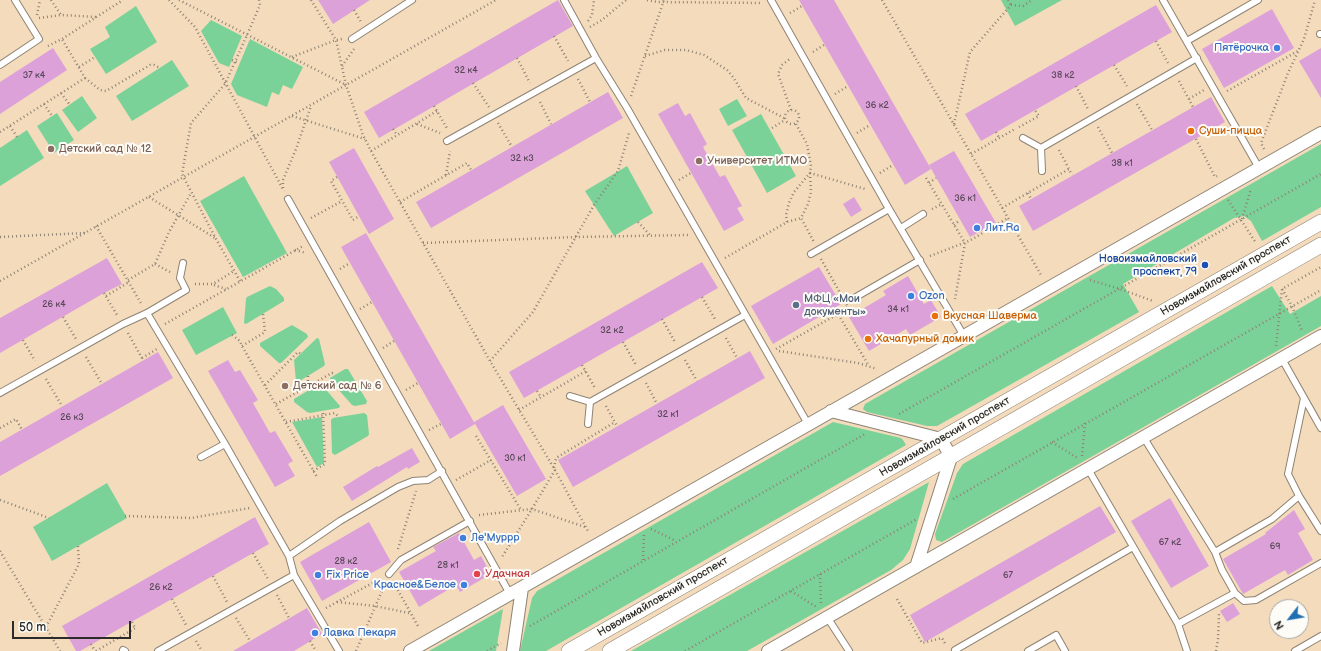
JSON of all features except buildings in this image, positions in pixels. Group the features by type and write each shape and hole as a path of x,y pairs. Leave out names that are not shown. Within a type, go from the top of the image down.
{"street":[{"path":"410,651 1321,133"},
{"name":"Новоизмайловский проспект","path":"569,651 1321,222"},
{"name":"Новоизмайловский проспект","path":"610,651 1321,245"},
{"path":"768,651 1144,438 1279,354 1321,336"},
{"path":"831,411 941,439 951,457 916,567"},
{"path":"513,651 522,588"}],"lane":[{"path":"0,65 39,39 15,0"},
{"path":"354,38 412,0"},
{"path":"564,0 808,424"},
{"path":"1163,0 1259,168"},
{"path":"1186,41 1258,0"},
{"path":"772,1 889,209 964,336"},
{"path":"449,139 596,58"},
{"path":"1041,148 1197,58"},
{"path":"1023,138 1041,148"},
{"path":"1041,148 1042,171"},
{"path":"288,198 468,519 495,564 510,594"},
{"path":"811,254 889,209"},
{"path":"901,228 923,214"},
{"path":"856,297 920,260"},
{"path":"0,394 186,290 181,280 183,263"},
{"path":"146,313 225,444 289,556 294,574 339,651"},
{"path":"570,396 590,402 745,315"},
{"path":"1279,354 1321,428"},
{"path":"1304,398 1288,474 1299,496 1321,531"},
{"path":"588,424 590,402"},
{"path":"1144,438 1215,552 1222,570 1235,593 1244,601 1256,600 1321,563"},
{"path":"201,456 225,444"},
{"path":"1088,469 1178,624 1186,649 1179,651"},
{"path":"289,556 340,521 398,486 413,481 428,480 442,471"},
{"path":"1215,552 1272,519 1299,496"},
{"path":"389,574 401,560 468,519"},
{"path":"952,650 1133,547"},
{"path":"158,651 294,574"},
{"path":"1178,624 1235,593"},
{"path":"827,617 849,651"},
{"path":"1028,651 1056,635 1065,651"},
{"path":"1295,651 1321,636"}],"path":[{"path":"51,0 61,15"},
{"path":"44,48 62,39 124,0"},
{"path":"169,0 195,27 288,198"},
{"path":"179,0 227,26 346,85"},
{"path":"259,0 260,5"},
{"path":"240,281 182,174 192,122 225,84 234,61 263,0"},
{"path":"311,0 336,40 346,85 365,139 371,151 490,361 554,469 589,533"},
{"path":"0,281 496,0"},
{"path":"593,8 594,0"},
{"path":"582,32 602,20 626,0"},
{"path":"647,0 772,1"},
{"path":"882,0 1041,275"},
{"path":"1008,0 1011,5"},
{"path":"1011,5 1023,6 1032,0"},
{"path":"1264,149 1261,143 1288,73 1304,38 1315,0"},
{"path":"627,108 664,1"},
{"path":"954,124 970,52 1011,5"},
{"path":"36,18 61,15 96,17"},
{"path":"554,36 574,70 590,102"},
{"path":"291,57 336,40 354,38 357,44 342,67"},
{"path":"62,39 85,78 100,90 106,91 150,64 160,68"},
{"path":"645,56 665,50 690,51 704,55 727,70 746,98 784,119 787,124 796,124"},
{"path":"1218,96 1298,50"},
{"path":"791,110 778,74 782,65 800,52"},
{"path":"79,67 95,57"},
{"path":"517,58 551,124"},
{"path":"234,61 239,64"},
{"path":"0,132 85,78"},
{"path":"473,83 494,114 512,147"},
{"path":"1189,99 1212,86"},
{"path":"61,93 70,105"},
{"path":"44,104 52,116"},
{"path":"283,189 283,180 311,105"},
{"path":"772,128 784,119 785,114 788,111 795,110 798,113 798,121 796,124 807,144 811,166 810,174 794,192 789,203 786,215 787,222"},
{"path":"971,154 1038,116 1035,110"},
{"path":"371,151 437,111"},
{"path":"292,116 365,139"},
{"path":"490,361 533,312 594,205 618,171 633,119"},
{"path":"417,123 449,139"},
{"path":"10,126 17,137"},
{"path":"393,129 397,136"},
{"path":"996,132 999,138"},
{"path":"1196,139 1215,177"},
{"path":"1054,140 1072,175"},
{"path":"400,202 467,163 471,170"},
{"path":"872,178 893,165"},
{"path":"1002,208 1070,169"},
{"path":"810,174 860,188 879,191"},
{"path":"894,417 1321,174"},
{"path":"338,177 331,181 353,220 359,216"},
{"path":"926,178 965,243 955,304"},
{"path":"929,183 936,178"},
{"path":"1242,220 1252,187"},
{"path":"106,296 154,264 192,192"},
{"path":"1028,193 1031,199"},
{"path":"149,197 216,239"},
{"path":"1228,200 1257,246"},
{"path":"302,224 342,201"},
{"path":"716,263 787,222 801,218"},
{"path":"920,260 965,243 1008,218"},
{"path":"954,225 960,220"},
{"path":"638,222 650,236"},
{"path":"96,226 146,313"},
{"path":"0,236 86,233"},
{"path":"423,243 576,236 700,235"},
{"path":"156,329 312,241"},
{"path":"154,264 181,280 213,284 227,289"},
{"path":"1282,289 1321,267"},
{"path":"213,284 234,271"},
{"path":"1083,278 1154,301"},
{"path":"1279,283 1292,306 1304,336"},
{"path":"1279,354 1276,347 1278,314 1282,289"},
{"path":"947,502 1321,290"},
{"path":"242,346 265,332 263,314"},
{"path":"868,366 838,314 774,350 858,363 876,369"},
{"path":"232,336 240,342 317,477"},
{"path":"142,358 165,344"},
{"path":"264,385 300,353 296,349"},
{"path":"519,410 586,371"},
{"path":"276,404 332,373 336,374"},
{"path":"307,387 308,376"},
{"path":"307,387 310,390"},
{"path":"537,391 541,397"},
{"path":"313,471 325,464 323,411"},
{"path":"286,422 335,413 339,417"},
{"path":"0,428 16,419 22,430"},
{"path":"495,564 500,560 532,509 554,469 556,458 572,450 615,422"},
{"path":"1052,442 1082,461 1085,423"},
{"path":"525,629 866,433"},
{"path":"476,436 521,510"},
{"path":"480,442 484,439"},
{"path":"449,484 491,460"},
{"path":"504,482 507,479"},
{"path":"401,560 397,553 419,481"},
{"path":"0,500 49,518"},
{"path":"125,516 191,518 260,506"},
{"path":"468,519 532,509 585,527"},
{"path":"685,651 923,516"},
{"path":"645,526 676,542"},
{"path":"643,560 644,533"},
{"path":"46,627 79,564 78,546"},
{"path":"0,550 60,651"},
{"path":"316,613 389,574"},
{"path":"356,651 389,574"},
{"path":"389,574 409,613 419,628"},
{"path":"791,591 821,610 820,574"},
{"path":"897,599 922,643 942,638 952,650"},
{"path":"335,602 375,606 409,613"},
{"path":"1215,604 1219,612 1216,651"},
{"path":"92,644 96,651 136,628 132,622"},
{"path":"310,641 316,651"},
{"path":"487,651 504,641"}],"green space":[{"path":"1001,0 1062,0 1015,26"},
{"path":"136,6 157,42 106,74 90,49 110,37 105,27"},
{"path":"211,20 242,36 229,67 219,63 201,31"},
{"path":"250,39 303,67 292,89 283,85 279,95 272,92 267,107 237,95 231,84"},
{"path":"172,60 189,86 132,121 116,96"},
{"path":"82,96 97,118 78,132 62,110"},
{"path":"737,99 747,116 728,126 719,109"},
{"path":"57,113 74,140 54,153 37,126"},
{"path":"761,114 796,176 767,193 732,130"},
{"path":"27,130 44,158 0,186 0,148"},
{"path":"1321,144 1321,207 1262,241 1251,221 1244,216 1234,218 1123,284 1139,312 937,426 927,426 867,412 863,409 865,404"},
{"path":"627,166 653,213 614,236 585,191"},
{"path":"244,176 287,253 243,277 200,201"},
{"path":"270,286 276,289 284,298 284,301 246,324 244,323 247,297"},
{"path":"1272,286 1290,314 1321,296 1321,326 942,542 936,540 935,534 957,473 963,464"},
{"path":"223,307 237,333 196,355 182,330"},
{"path":"292,325 307,334 308,337 281,363 279,363 260,346 260,343"},
{"path":"317,338 319,339 325,364 298,382 296,381 294,360"},
{"path":"345,369 348,369 367,401 366,404 355,406 352,405 330,380 330,378"},
{"path":"319,384 322,385 340,406 339,408 310,413 294,402 294,399"},
{"path":"364,413 367,415 368,436 335,455 332,453 331,420 333,418"},
{"path":"322,417 324,463 317,467 292,422"},
{"path":"833,422 901,438 906,445 546,651 520,651 532,598 537,591"},
{"path":"929,482 910,549 903,560 891,570 747,651 631,651"},
{"path":"107,483 127,518 52,561 33,527"},
{"path":"503,609 496,651 429,651"}],"place":[{"name":"Пятёрочка","path":"1277,48"},
{"name":"Суши-пицца","path":"1191,131"},
{"name":"Детский сад № 12","path":"51,149"},
{"name":"Университет ИТМО","path":"699,161"},
{"name":"Лит.Ra","path":"977,228"},
{"name":"Новоизмайловский проспект, 79","path":"1205,265"},
{"name":"Ozon","path":"911,296"},
{"name":"МФЦ «Мои документы»","path":"796,305"},
{"name":"Вкусная Шаверма","path":"935,316"},
{"name":"Хачапурный домик","path":"868,339"},
{"name":"Детский сад № 6","path":"285,386"},
{"name":"Ле'Муррр","path":"463,538"},
{"name":"Удачная","path":"477,574"},
{"name":"Fix Price","path":"318,575"},
{"name":"Красное&Белое","path":"464,585"},
{"name":"Лавка Пекаря","path":"315,633"}]}
